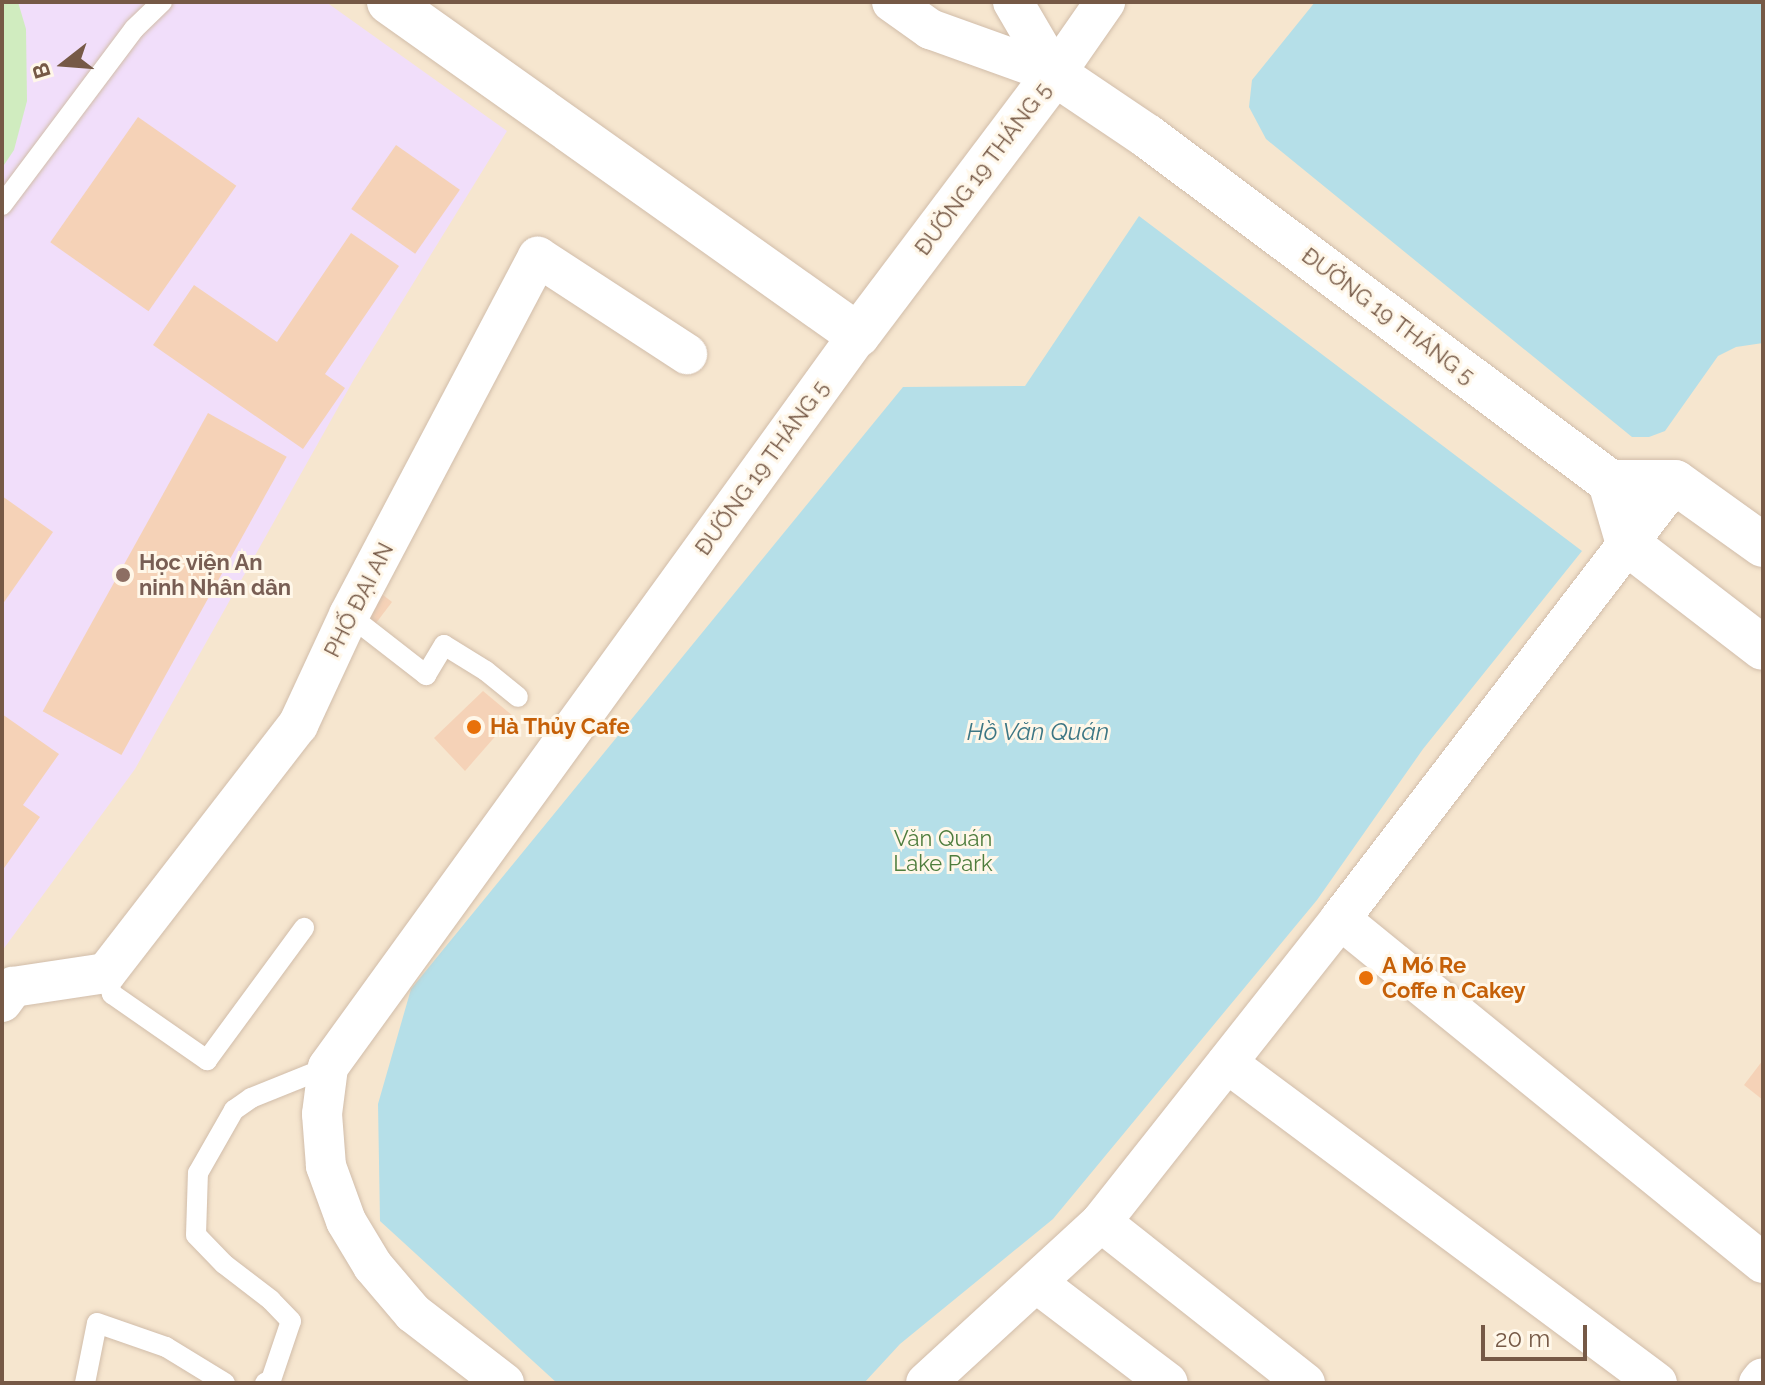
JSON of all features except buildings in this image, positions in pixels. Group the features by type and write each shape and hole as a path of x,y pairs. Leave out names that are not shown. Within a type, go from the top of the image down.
{"street":[{"path":"389,2 858,335"},
{"path":"892,2 930,29 1055,74"},
{"path":"1013,2 1055,74"},
{"path":"1055,74 1105,2"},
{"name":"ĐƯỜNG 19 THÁNG 5","path":"328,1067 858,335 1055,74 1166,150 1610,482"},
{"name":"PHỐ ĐẠI AN","path":"106,973 298,725 349,615 538,257 687,354"},
{"path":"1763,545 1675,482 1610,482 1628,544 1763,648"},
{"path":"926,1383 1038,1284 1101,1222 1340,919 1675,482"},
{"path":"1340,919 1763,1263"},
{"path":"2,1002 13,987 106,973"},
{"path":"1227,1063 1657,1383"},
{"path":"328,1067 322,1114 326,1166 346,1221 373,1266 413,1313 504,1383"},
{"path":"1101,1222 1305,1383"},
{"path":"1038,1284 1168,1383"},
{"path":"1759,1383 1763,1378"}],"lane":[{"path":"2,205 134,29 162,2"},
{"path":"349,615 426,675 444,645 486,671 518,697"},
{"path":"106,973 112,994 207,1060 304,928"},
{"path":"270,1382 291,1321 271,1300 224,1264 196,1235 198,1173 234,1110 251,1098 328,1067"},
{"path":"85,1383 97,1323 166,1347 225,1383"}],"shaded area":[{"path":"2,2 1763,2 1763,1383 2,1383"},
{"name":"Học viện An ninh Nhân dân","path":"2,2 326,2 507,131 353,381 135,769 2,951"}],"green space":[{"path":"2,2 18,2 26,29 27,101 14,150 2,168"}],"water":[{"path":"1315,2 1763,2 1763,343 1736,347 1718,356 1665,431 1649,437 1632,437 1266,139 1249,107 1252,80"},
{"name":"Hồ Văn Quán","path":"1139,216 1582,551 1423,749 1317,900 1053,1219 900,1344 864,1383 557,1383 380,1221 378,1104 411,989 903,387 1025,386"}],"place":[{"name":"Học viện An ninh Nhân dân","path":"123,575"},
{"name":"Hà Thủy Cafe","path":"474,727"},
{"name":"A Mó Re Coffe n Cakey","path":"1366,978"}],"park label":[{"name":"Văn Quán Lake Park","path":"943,850"}]}
